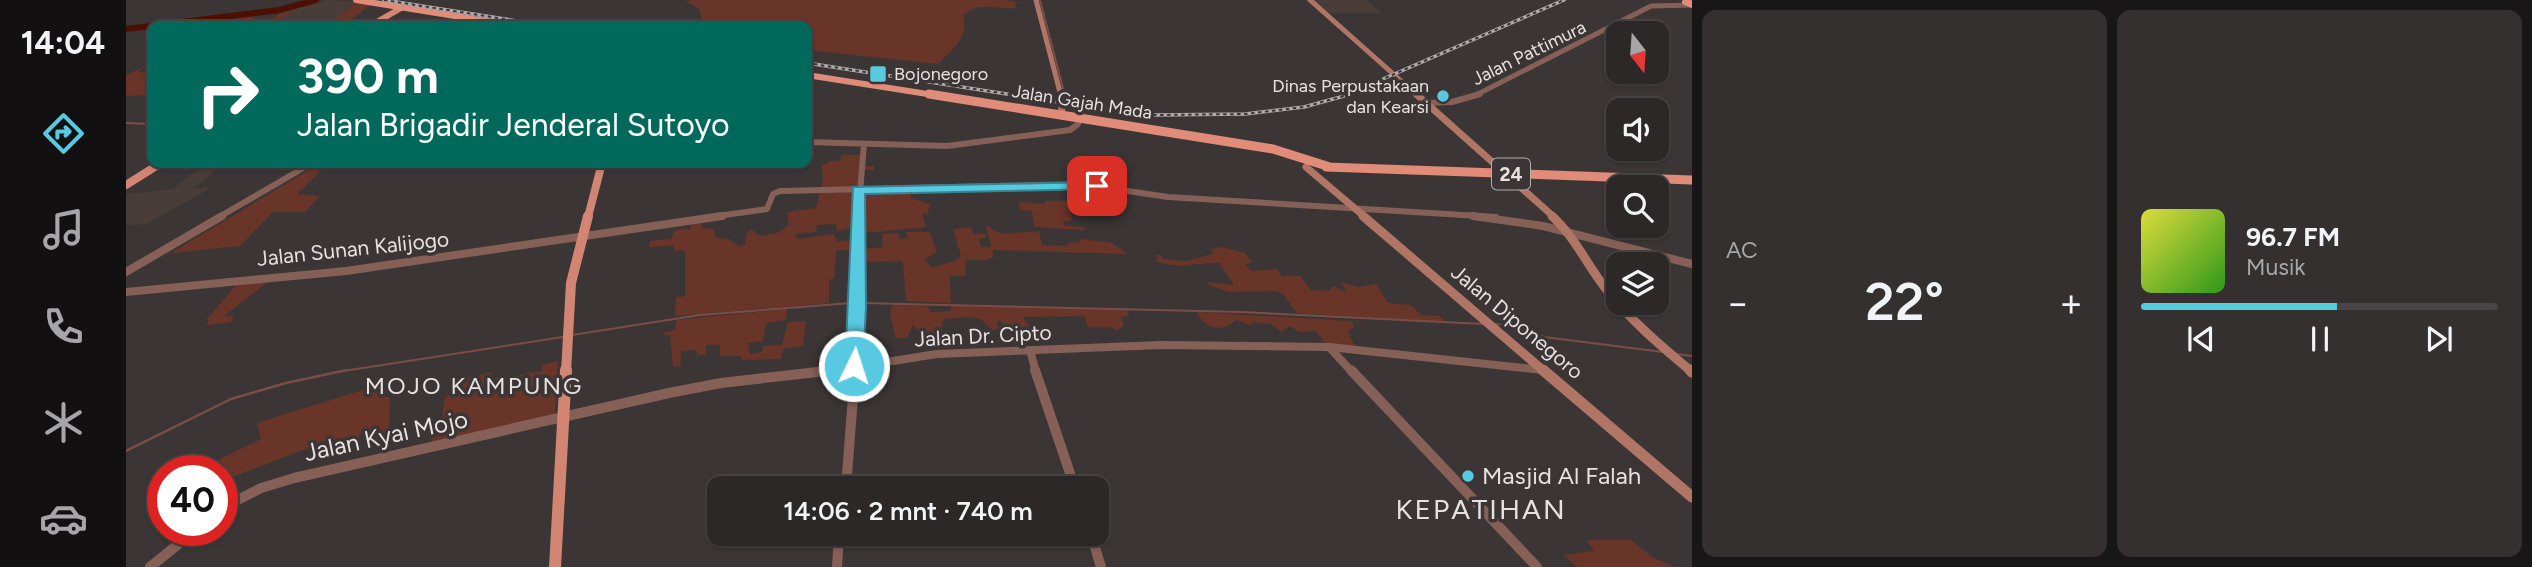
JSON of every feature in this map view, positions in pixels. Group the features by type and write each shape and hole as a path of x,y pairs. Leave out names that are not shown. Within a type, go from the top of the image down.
{"highway":[{"path":"356,0 485,21"},
{"name":"Jalan Gajah Mada","path":"812,76 1268,149 1283,153 1310,167"},
{"name":"24","path":"1310,167 1692,180"}],"main road":[{"path":"1036,0 1062,100 1062,114"},
{"path":"1310,0 1570,232 1579,252 1615,301 1692,372"},
{"path":"380,21 402,8"},
{"name":"Jalan Diponegoro","path":"1310,167 1692,497"},
{"path":"126,183 151,168"},
{"path":"555,567 571,283 601,168"}],"street":[{"name":"Jalan Pattimura","path":"1426,103 1452,102 1482,94 1651,6 1688,2"},
{"path":"812,142 952,146 1070,130 1078,124 1077,117"},
{"path":"848,476 858,304 858,190 864,144"},
{"path":"126,272 303,168"},
{"path":"858,190 1082,184 1157,196 1494,217 1570,232 1692,264"},
{"name":"Jalan Sunan Kalijogo","path":"126,292 346,271 765,211 773,194 780,191 858,190"},
{"name":"Jalan Dr. Cipto","path":"562,419 721,383 953,352 1161,345 1329,346 1544,370"},
{"path":"1329,346 1537,567"},
{"path":"1030,350 1044,403 1071,476"},
{"name":"Jalan Kyai Mojo","path":"238,500 261,488 294,478 562,419"},
{"path":"150,567 176,546"},
{"path":"837,567 838,546"},
{"path":"1095,546 1101,567"}],"shaded area":[{"path":"327,0 357,2 335,19 278,21 291,10"},
{"path":"1004,0 1022,3 1015,3 1016,8 981,7 969,11 963,16 962,36 938,64 812,51 812,21 702,21 699,8 686,2"},
{"path":"1312,0 1366,0 1382,13 1327,13"},
{"path":"357,2 372,4 348,21 303,21 335,19"},
{"path":"292,11 279,21 270,21 280,13 259,16"},
{"path":"249,17 267,21 221,21"},
{"path":"147,65 137,72 147,73 147,95 126,96 126,75"},
{"path":"842,155 861,155 862,166 874,166 874,170 861,170 861,182 856,192 855,227 837,231 836,224 817,225 816,232 794,234 798,239 834,234 837,241 855,241 855,249 836,251 834,278 829,280 829,303 675,316 676,297 685,296 685,251 674,250 674,245 649,247 650,241 671,239 675,230 690,229 691,222 701,221 702,228 714,229 716,238 728,239 739,246 745,245 746,234 751,229 760,236 777,233 789,225 787,212 816,208 823,178 821,165 826,165 828,161 840,161"},
{"path":"199,168 219,168 193,188 211,188 146,224 126,225 126,194 173,189"},
{"path":"312,168 324,168 297,194 320,196 305,212 273,212 240,246 171,253"},
{"path":"911,190 911,198 930,204 928,213 922,214 926,227 863,233 864,193"},
{"path":"1045,201 1068,201 1072,221 1063,221 1065,226 1084,227 1085,230 1034,227 1032,211 1020,210 1019,202 1045,204"},
{"path":"986,225 1001,234 1039,231 1042,245 1067,246 1068,243 1079,243 1080,239 1112,243 1128,254 993,250 993,257 987,260 966,260 965,276 949,276 951,303 906,301 903,261 861,262 862,249 883,247 882,234 898,233 900,239 908,238 906,232 930,232 937,252 925,259 931,268 957,260 961,256 953,229 971,227 973,234 985,234 986,237 979,239 981,247 991,247"},
{"path":"1222,247 1245,253 1252,262 1245,264 1251,271 1277,269 1281,276 1300,276 1311,290 1329,291 1333,286 1343,291 1346,290 1341,284 1343,283 1358,287 1376,284 1388,303 1411,305 1421,315 1440,316 1446,322 1297,313 1283,294 1276,291 1228,292 1209,285 1207,282 1234,285 1219,263 1179,266 1154,260 1158,260 1156,255 1160,255 1164,259 1186,261 1213,254 1211,249"},
{"path":"271,279 224,316 234,316 231,322 207,325 209,320 206,320 240,281"},
{"path":"892,305 926,306 931,312 951,311 951,306 1127,310 1129,316 1121,317 1124,325 1117,331 1112,327 1088,327 1084,316 1022,317 1029,325 1025,331 1016,324 1008,328 999,320 996,322 1000,329 991,330 976,318 944,319 937,337 923,337 913,324 907,338 896,338 890,314"},
{"path":"787,309 786,320 766,323 763,341 748,343 750,354 762,352 763,346 782,345 788,322 806,321 803,346 783,349 781,359 743,360 740,356 720,356 720,345 706,345 706,355 697,355 697,350 681,351 680,366 673,367 670,335 663,333 675,330 676,320"},
{"path":"1197,312 1367,322 1352,322 1354,327 1348,331 1355,347 1326,344 1316,331 1300,332 1289,326 1282,332 1271,324 1251,322 1253,326 1236,320 1225,327 1214,327 1204,322"},
{"path":"558,361 555,414 431,445 433,420 442,417 445,397 456,393 457,380 492,372 493,379 542,371 542,365"},
{"path":"385,383 386,397 390,397 389,435 373,440 372,430 360,433 358,441 343,445 336,440 324,442 238,475 238,455 228,455 261,439 257,423"},
{"path":"1587,540 1631,540 1652,557 1675,567 1577,567 1564,555 1594,551"}],"waterway":[{"path":"190,21 279,10 316,0"},
{"path":"1040,0 1065,96 1075,104 1075,113"},
{"path":"126,29 147,26"},
{"path":"126,123 147,124"},
{"path":"572,335 700,315 851,303"},
{"path":"861,303 1242,312 1484,324"},
{"path":"1494,324 1516,326 1544,337 1663,352"},
{"path":"339,372 563,337"},
{"path":"1676,354 1692,356"},
{"path":"339,372 347,370"},
{"path":"126,451 231,399 339,372"}],"railway":[{"path":"384,0 517,21"},
{"path":"812,64 1103,109 1156,115 1245,114 1304,107 1344,96 1564,0"}],"place":[{"name":"Bojonegoro","path":"878,74"},
{"name":"Dinas Perpustakaan dan Kearsi","path":"1443,96"},
{"name":"Masjid Al Falah","path":"1468,476"}],"district":[{"name":"MOJO KAMPUNG","path":"474,386"},
{"name":"KEPATIHAN","path":"1481,509"}],"route":[{"path":"854,366 858,307 858,190 1082,184 1097,186"}]}
